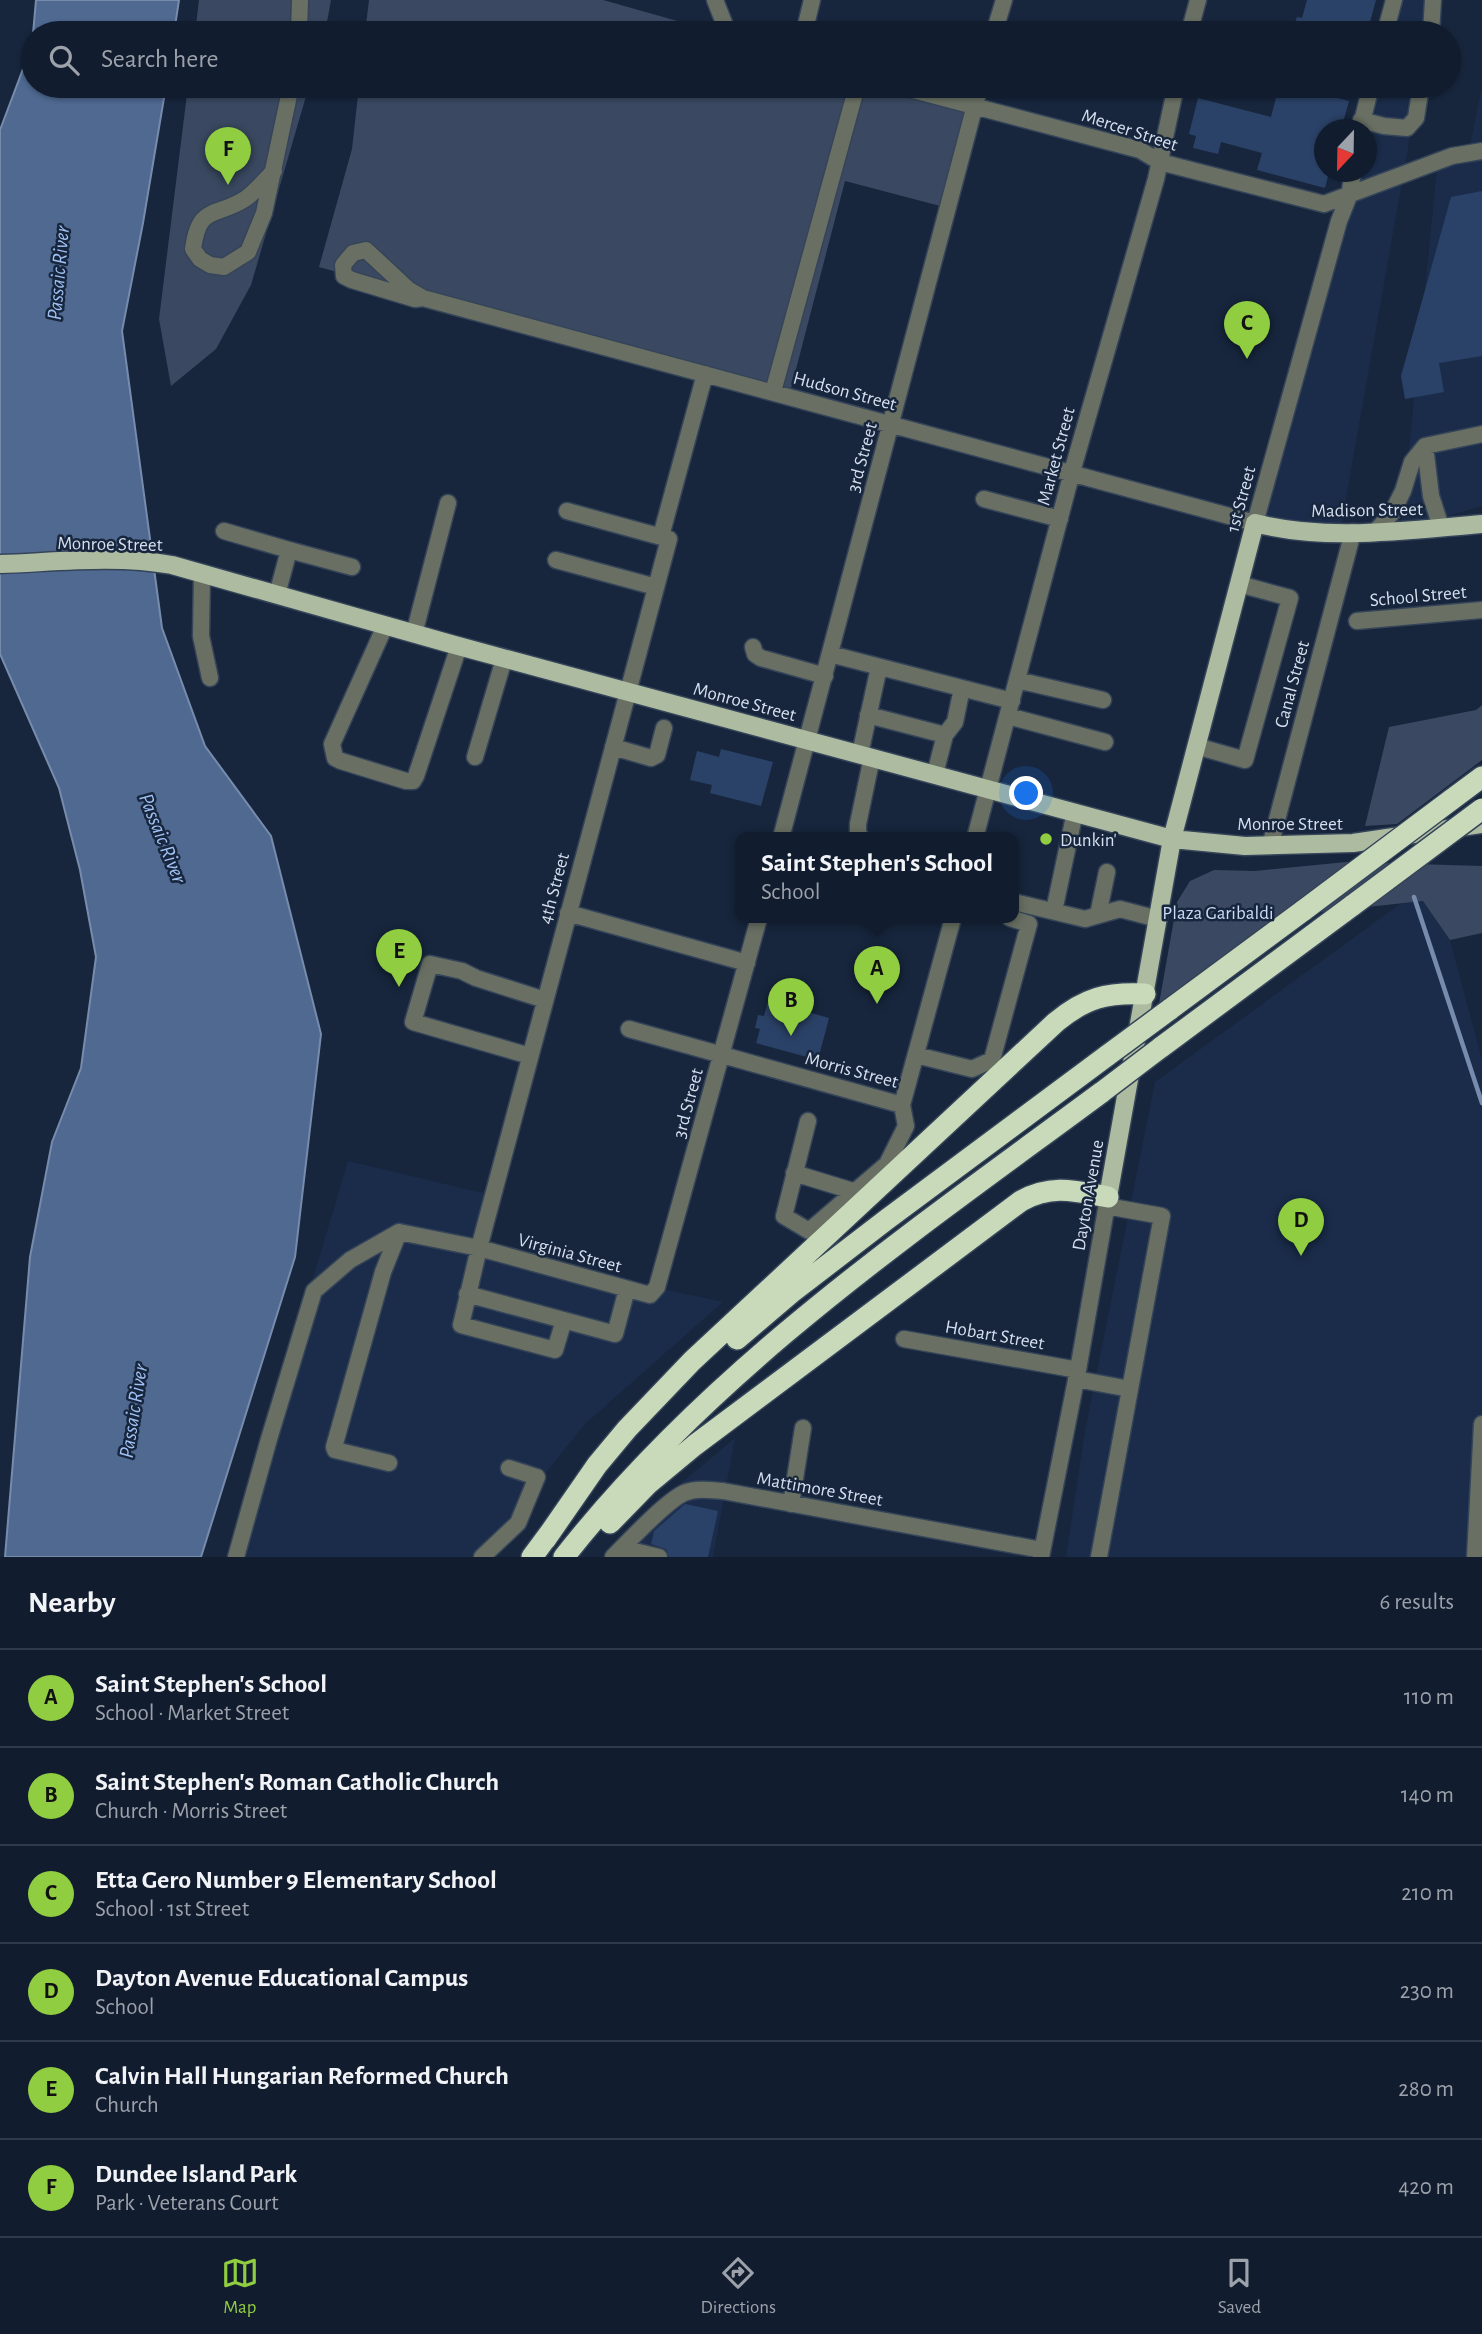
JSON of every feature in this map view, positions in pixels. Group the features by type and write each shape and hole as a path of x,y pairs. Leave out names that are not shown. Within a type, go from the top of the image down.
{"highway":[{"path":"545,1540 631,1440 747,1329 886,1220 1482,777"},
{"path":"564,1557 650,1458 720,1388 764,1349 853,1278 1482,809"},
{"path":"532,1557 597,1465 627,1429 692,1361 1056,1022 1087,1001 1105,995 1145,994"},
{"path":"582,1557 625,1507 672,1462 1021,1201 1036,1193 1065,1190 1107,1202"}],"main road":[{"name":"Madison Street","path":"1255,523 1280,530 1353,532 1482,524"},
{"name":"1st Street","path":"1172,839 1255,523"},
{"name":"Monroe Street","path":"0,564 123,560 172,565 504,659 1172,839 1270,846 1353,843 1482,824"},
{"name":"Dayton Avenue","path":"1107,1202 1172,839"}],"street":[{"path":"299,21 300,0"},
{"path":"715,0 723,21"},
{"path":"807,21 813,0"},
{"path":"997,21 1003,0"},
{"path":"1192,21 1198,0"},
{"path":"1388,21 1394,0"},
{"path":"1432,21 1433,0"},
{"path":"274,172 245,199 208,214 196,230 193,249 200,259 210,265 225,267 248,252 264,213 274,172 289,98"},
{"path":"773,392 854,98"},
{"name":"Mercer Street","path":"944,98 1140,150 1160,162 1324,204 1452,156 1482,151"},
{"name":"3rd Street","path":"783,832 976,98"},
{"name":"Market Street","path":"977,832 1072,472 1160,162 1173,98"},
{"path":"1363,119 1368,98"},
{"path":"1377,126 1407,128 1416,118 1419,98"},
{"name":"1st Street","path":"1255,523 1351,182"},
{"path":"366,250 409,290 424,298 415,299 352,280 344,276 343,265 353,253 366,250"},
{"name":"Hudson Street","path":"424,298 1255,523"},
{"name":"4th Street","path":"564,1320 555,1350 461,1325 479,1248 656,587 665,538 705,374"},
{"path":"1375,531 1392,513 1403,491 1412,462 1425,446 1482,435"},
{"path":"1425,446 1430,496 1441,527"},
{"path":"985,499 1060,519"},
{"path":"414,634 448,503"},
{"path":"567,511 665,538"},
{"path":"224,531 352,568"},
{"name":"Canal Street","path":"1270,846 1353,532"},
{"path":"277,595 289,550"},
{"path":"556,560 656,587"},
{"path":"202,574 201,636 209,678"},
{"path":"1196,746 1245,760 1290,598 1239,584"},
{"name":"School Street","path":"1357,621 1482,610"},
{"path":"385,626 332,744 335,758 341,761 406,781 412,781 416,776 459,646"},
{"path":"752,647 755,654 761,658 825,676"},
{"path":"830,654 962,688 1105,742"},
{"path":"475,757 504,659"},
{"path":"858,832 868,715 879,667"},
{"path":"1017,680 1103,700"},
{"path":"935,774 945,735 955,722 962,688"},
{"path":"868,715 945,735"},
{"path":"612,747 651,758 657,755 664,727"},
{"path":"1054,911 1075,812"},
{"path":"1098,915 1107,872"},
{"path":"1019,903 1085,919 1120,909 1158,919"},
{"path":"568,912 747,963"},
{"path":"916,1055 972,1069 992,1060 1029,924 1019,921"},
{"name":"3rd Street","path":"649,1295 660,1279 758,923"},
{"path":"807,1121 784,1216 808,1231 887,1164 906,1126 902,1105 952,923"},
{"path":"530,1056 413,1022 430,964 462,971 545,1000"},
{"name":"Morris Street","path":"629,1029 902,1105"},
{"path":"794,1173 856,1192"},
{"path":"1099,1557 1162,1216 1107,1202"},
{"name":"Dayton Avenue","path":"1041,1553 1077,1374 1107,1202"},
{"path":"389,1463 335,1450 334,1447 383,1272 399,1232"},
{"path":"236,1557 314,1291 350,1261 399,1232"},
{"name":"Virginia Street","path":"399,1232 479,1248 649,1295"},
{"path":"467,1294 615,1334 627,1289"},
{"name":"Hobart Street","path":"904,1339 1077,1374 1130,1388"},
{"path":"1475,1557 1482,1424"},
{"path":"791,1504 803,1428"},
{"path":"482,1557 518,1523 537,1477 509,1468"},
{"name":"Mattimore Street","path":"618,1552 669,1504 684,1493 699,1489 723,1491 1041,1553"},
{"path":"618,1552 659,1557"}],"shaded area":[{"path":"1393,0 1434,0 1430,21 1387,21"},
{"path":"1482,86 1482,506 1401,530 1438,159 1469,151"},
{"path":"1369,98 1417,98 1340,532 1252,525 1344,182 1377,182 1377,119 1367,119"},
{"path":"1424,901 1450,940 1482,1060 1482,1557 1066,1557 1085,1431 1155,1082 1400,904"},
{"path":"348,1161 491,1195 476,1249 723,1302 585,1424 480,1557 230,1557"},
{"path":"735,1438 713,1557 605,1557 656,1504"}],"green space":[{"path":"199,0 331,0 327,21 196,21"},
{"path":"369,0 603,0 677,21 366,21"},
{"path":"187,98 306,98 251,285 216,349 171,386 159,319"},
{"path":"358,98 947,98 972,105 944,207 845,181 789,396 319,267 352,149"},
{"path":"1482,705 1482,760 1397,824 1365,826 1389,727 1476,710"},
{"name":"Plaza Garibaldi","path":"1346,862 1482,866 1482,933 1450,940 1423,901 1283,916 1159,1004 1177,902 1190,881 1214,870 1255,871"}],"water":[{"path":"36,0 179,0 176,21 34,21"},
{"name":"Passaic River","path":"21,74 21,98 164,98 122,331 162,628 205,746 271,836 321,1034 295,1257 201,1557 5,1557 30,1257 52,1142 81,1068 96,957 80,870 59,788 0,654 0,130"}],"building":[{"path":"1307,0 1376,0 1370,21 1296,21 1297,17 1302,18"},
{"path":"1198,98 1271,117 1276,98 1337,98 1349,101 1344,119 1314,119 1314,182 1326,182 1325,188 1257,170 1262,153 1221,142 1218,154 1193,148 1196,136 1189,134"},
{"path":"1482,191 1482,356 1439,363 1444,392 1405,399 1401,376 1451,197"},
{"path":"721,749 773,762 761,806 710,793 712,785 690,780 697,751 719,757"},
{"path":"768,1001 829,1018 818,1060 756,1043 760,1029 755,1028 758,1015 764,1016"},
{"path":"685,1504 718,1511 708,1557 669,1557 666,1549 651,1544 654,1531"}],"waterway":[{"path":"1414,897 1482,1103"}],"place":[{"name":"Dundee Island Park","path":"228,185"},
{"name":"Etta Gero Number 9 Elementary School","path":"1247,359"},
{"name":"Dunkin'","path":"1046,839"},
{"name":"Calvin Hall Hungarian Reformed Church","path":"399,987"},
{"name":"Saint Stephen's School","path":"877,1004"},
{"name":"Saint Stephen's Roman Catholic Church","path":"791,1036"},
{"name":"Dayton Avenue Educational Campus","path":"1301,1256"}]}
